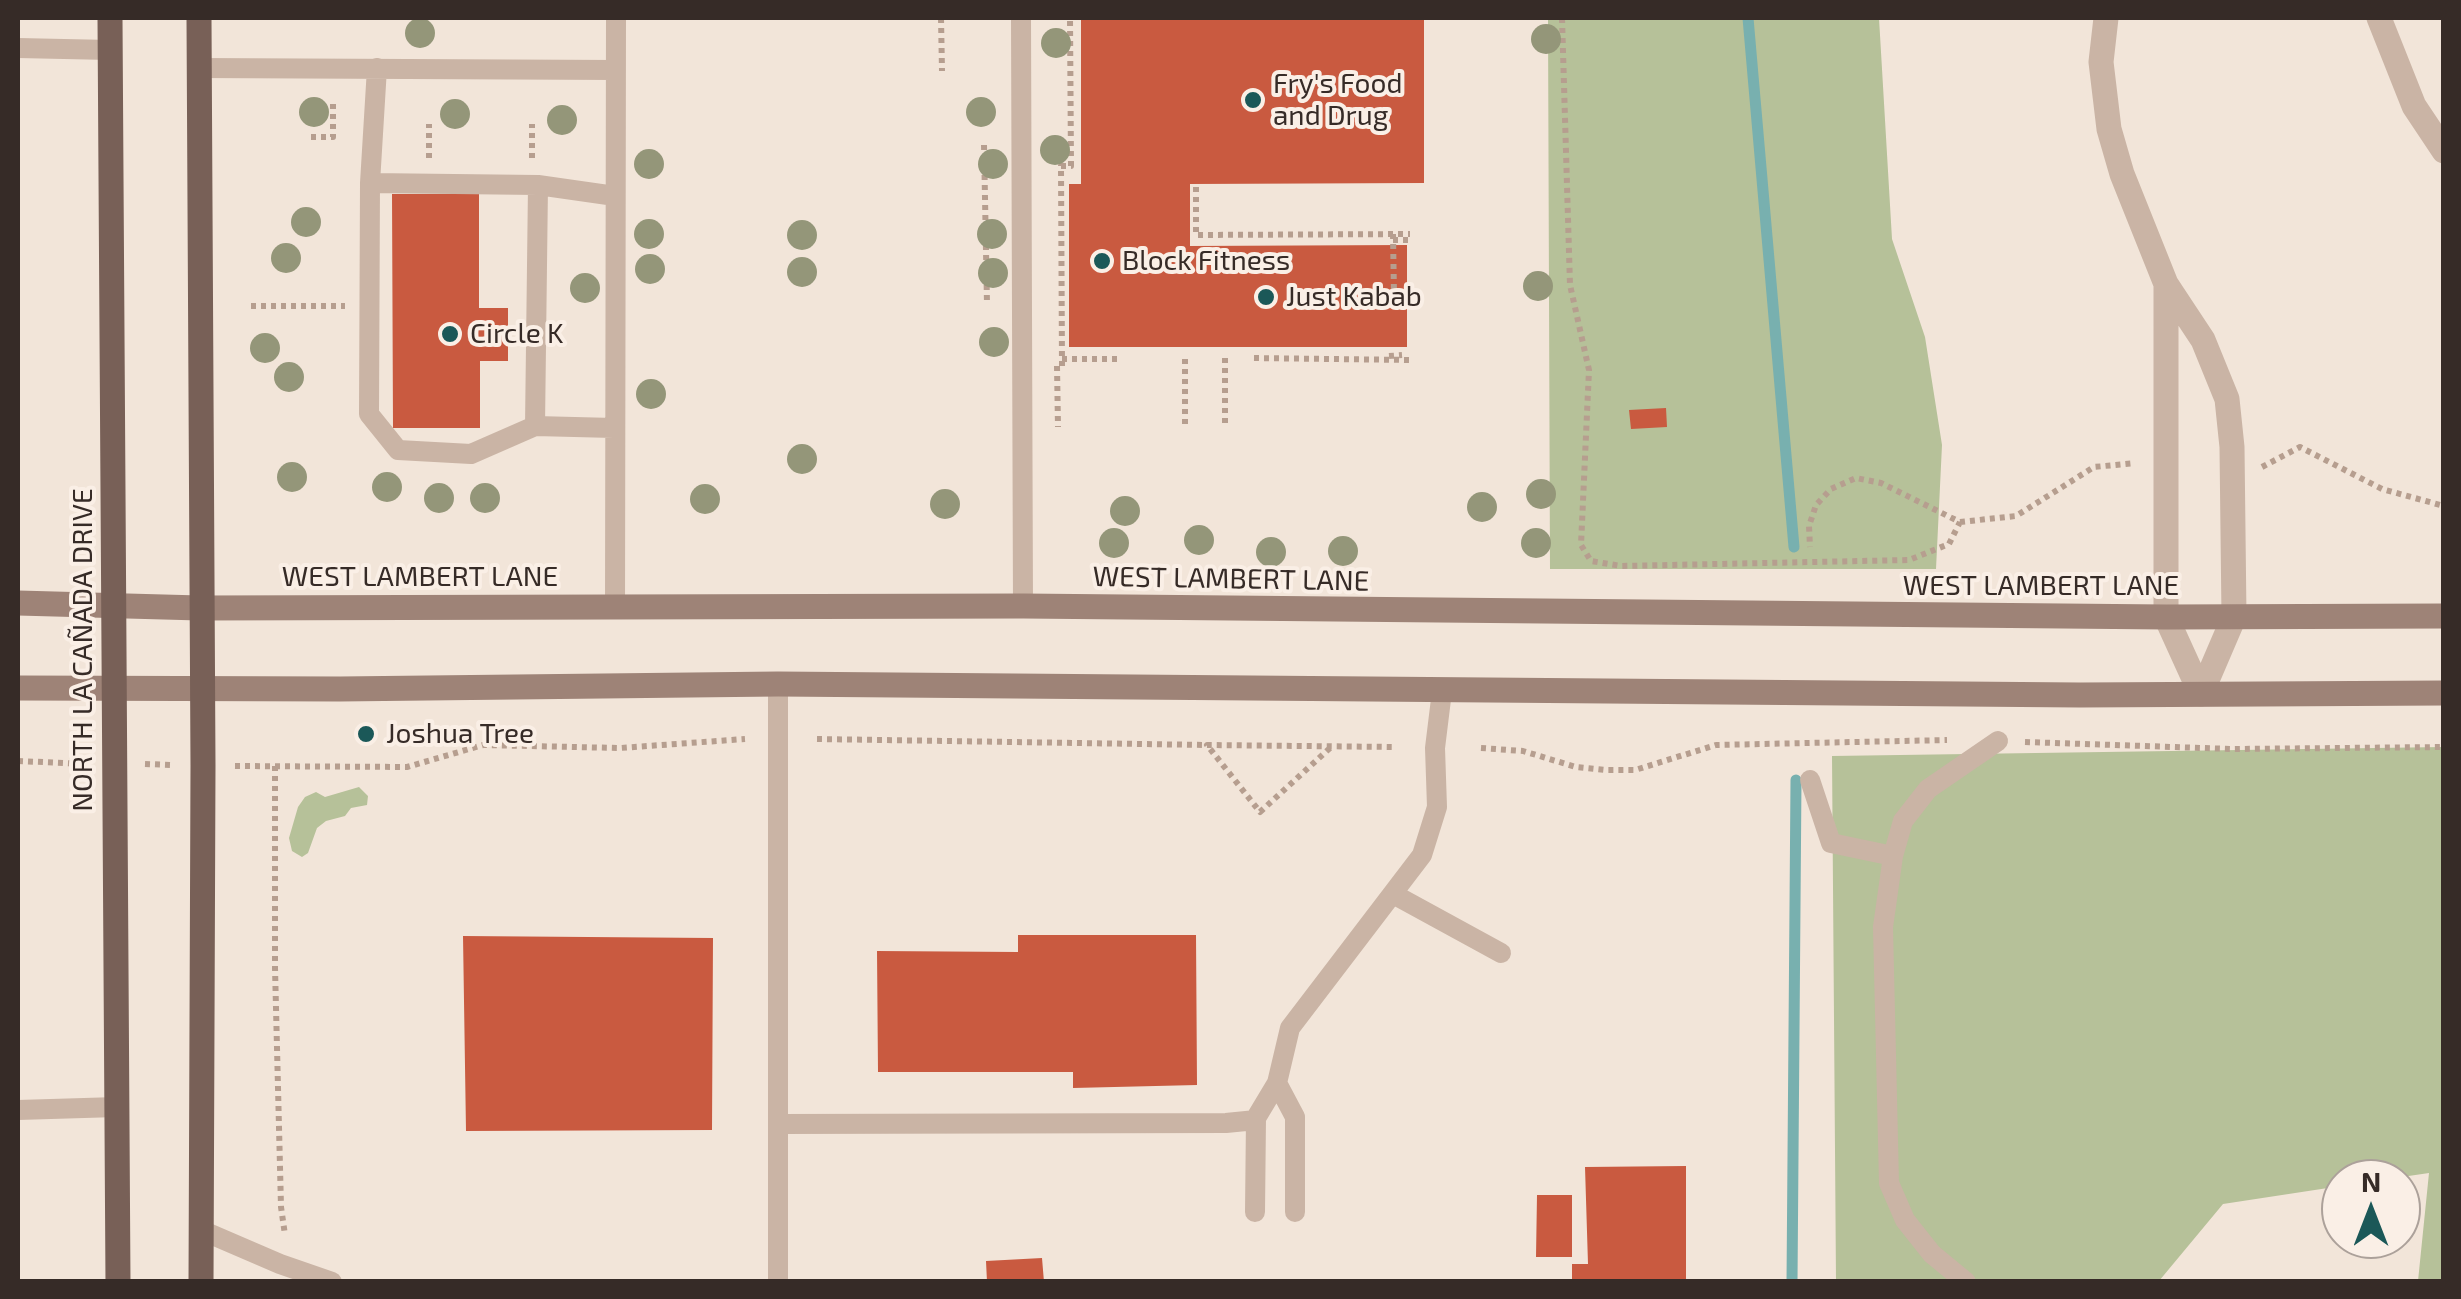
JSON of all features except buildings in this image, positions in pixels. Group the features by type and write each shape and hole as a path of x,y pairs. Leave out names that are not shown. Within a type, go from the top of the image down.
{"main road":[{"name":"NORTH LA CAÑADA DRIVE","path":"110,18 118,1282"},
{"path":"199,18 201,1282"},
{"name":"WEST LAMBERT LANE","path":"18,603 200,608 1023,606 2444,616"},
{"path":"18,688 778,684 1442,691 2444,693"}],"street":[{"path":"2106,18 2101,62 2110,129 2122,174 2166,284 2203,340 2227,399 2234,617 2201,694"},
{"path":"2379,18 2414,106 2444,151"},
{"path":"2166,284 2166,617 2201,694"}],"lane":[{"path":"615,607 616,18"},
{"path":"1021,18 1023,606"},
{"path":"18,48 110,50"},
{"path":"199,68 615,70"},
{"path":"377,68 370,183 369,414 398,450 471,454 535,426 614,428"},
{"path":"370,183 538,185 615,196"},
{"path":"535,426 538,185"},
{"path":"778,684 778,1282"},
{"path":"1256,1212 1256,1120 1277,1083 1290,1028 1422,855 1438,806 1435,748 1442,691"},
{"path":"1966,1282 1932,1254 1905,1220 1889,1183 1883,928 1902,821 1928,788 1998,741"},
{"path":"1810,780 1831,843 1893,856"},
{"path":"1393,894 1501,953"},
{"path":"1277,1083 1295,1117 1295,1212"},
{"path":"18,1110 117,1106"},
{"path":"779,1124 1226,1124 1256,1120"},
{"path":"201,1230 332,1282"}],"path":[{"path":"941,18 942,71"},
{"path":"1058,427 1061,166 1070,166 1070,18"},
{"path":"1562,18 1570,285 1589,370 1581,545 1591,561 1621,566 1909,560 1949,544 1960,522"},
{"path":"312,138 333,138 333,104 337,104"},
{"path":"984,145 986,304"},
{"path":"1196,187 1196,235 1410,237"},
{"path":"1393,237 1394,294"},
{"path":"251,306 369,306"},
{"path":"1254,358 1402,355"},
{"path":"1389,357 1413,360"},
{"path":"1060,364 1122,358"},
{"path":"1185,358 1185,427"},
{"path":"1225,358 1225,427"},
{"path":"2232,483 2300,447 2382,489 2444,506"},
{"path":"1810,547 1816,505 1831,488 1856,478 1881,483 1960,522 2016,516 2094,467 2138,463 2166,482"},
{"path":"18,761 407,766 482,745 620,748 745,739"},
{"path":"817,739 1396,747"},
{"path":"1206,745 1260,815 1330,748"},
{"path":"1481,748 1511,750"},
{"path":"275,766 275,968 281,1207 286,1237"}],"green space":[{"path":"1548,18 1879,18 1892,239 1925,337 1942,445 1936,569 1550,569"},
{"path":"2443,747 2443,1281 2418,1281 2429,1173 2421,1174 2421,1159 2321,1159 2321,1189 2223,1204 2159,1281 1836,1281 1832,756"},
{"path":"359,787 368,796 367,805 351,808 345,816 317,828 308,853 302,857 292,851 289,838 305,797 316,792 325,797"}],"waterway":[{"path":"1748,18 1794,547"},
{"path":"1792,1282 1796,780"}],"place":[{"name":"Fry's Food and Drug","path":"1253,100"},
{"name":"Block Fitness","path":"1102,261"},
{"name":"Just Kabab","path":"1266,297"},
{"name":"Circle K","path":"450,334"},
{"name":"Joshua Tree","path":"366,734"}]}
